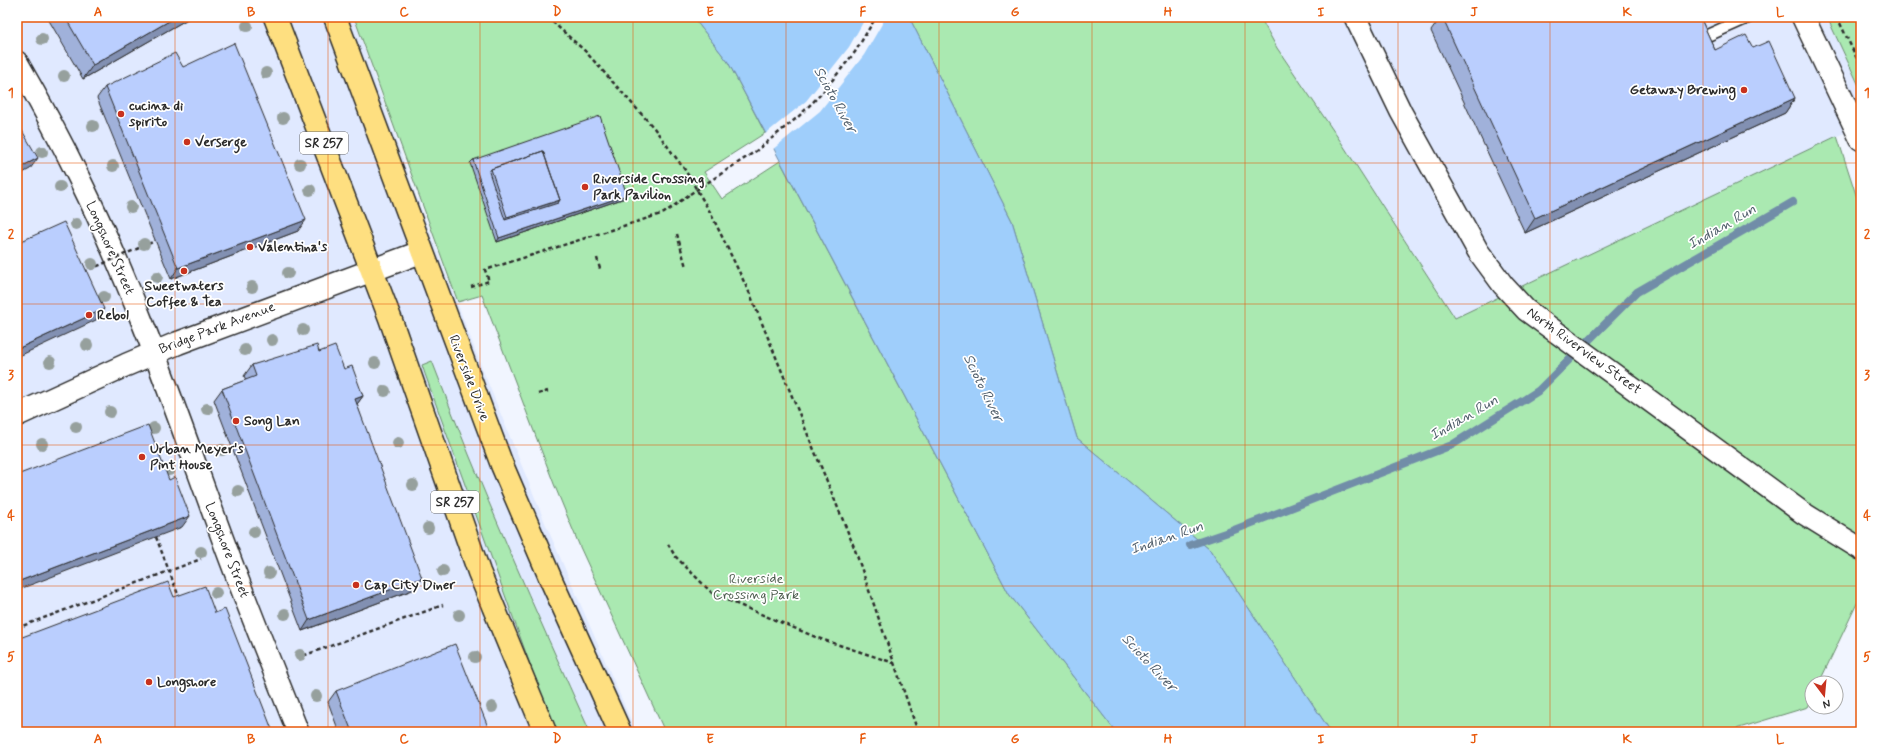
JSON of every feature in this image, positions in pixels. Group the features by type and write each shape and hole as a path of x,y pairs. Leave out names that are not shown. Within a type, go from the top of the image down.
{"main road":[{"name":"SR 257","path":"275,17 318,126 390,318 479,572 545,732"},
{"name":"Riverside Drive","path":"335,17 421,252 502,465 552,582 620,732"}],"street":[{"name":"North Riverview Street","path":"1355,17 1401,112 1478,251 1503,285 1526,310 1803,513 1861,549"},
{"path":"1803,17 1861,138"},
{"name":"Longshore Street","path":"18,65 50,120 80,180 118,265 154,353 234,570 298,732"},
{"name":"Bridge Park Avenue","path":"17,416 154,353 421,252"}],"lane":[{"path":"1694,41 1749,17"}],"path":[{"path":"547,17 585,51 654,128 685,170 710,212 750,294 854,547 918,732"},
{"path":"471,287 489,281 484,270 664,213 690,194 756,151 798,117 822,93 855,52 876,17"},
{"path":"1837,17 1861,67"},
{"path":"677,234 686,267"},
{"path":"83,273 155,241"},
{"path":"597,258 600,269"},
{"path":"538,394 548,391"},
{"path":"156,537 179,598"},
{"path":"668,544 675,556 713,594 818,638 894,663"},
{"path":"17,628 201,559"},
{"path":"297,658 443,604"}],"shaded area":[{"path":"17,17 353,17 416,195 482,368 546,525 636,732 17,732"},
{"path":"1260,17 1827,17 1861,90 1861,125 1455,318 1341,142 1277,48"}],"green space":[{"name":"Riverside Crossing Park","path":"354,17 693,17 728,62 765,133 704,172 722,199 780,161 1009,594 1116,732 665,732 580,547 554,484 482,295 458,302"},
{"path":"909,17 1260,17 1277,48 1341,142 1455,318 1837,136 1861,210 1861,595 1823,675 1804,675 1804,708 1726,732 1331,732 1210,550 1077,438 1012,221"},
{"path":"1827,17 1861,17 1861,90"},
{"path":"432,361 450,408 528,594 590,732 556,732 425,374 422,365"}],"water":[{"name":"Scioto River","path":"693,17 909,17 1012,221 1077,438 1210,550 1331,732 1116,732 1009,594 728,62"}],"pier":[{"path":"866,17 886,17 864,55 820,111 772,150 764,135 806,101 849,47"}],"building":[{"path":"65,17 176,17 93,65"},
{"path":"1442,17 1700,17 1715,50 1746,35 1753,48 1769,41 1795,98 1535,218"},
{"path":"234,43 306,220 178,268 105,87 175,53 183,67"},
{"name":"Riverside Crossing Park Pavilion","path":"600,116 627,195 499,238 473,160","holes":["543,151 560,200 558,203 505,220 489,172 491,169"]},
{"path":"17,122 38,158 17,169"},
{"path":"543,151 560,200 507,217 491,169"},
{"path":"64,222 104,309 17,349 17,243"},
{"path":"317,345 319,352 335,346 344,369 352,366 363,396 355,399 422,578 309,620 222,389 256,376 252,365"},
{"path":"148,425 169,480 175,477 190,516 17,582 17,475"},
{"path":"168,582 174,597 205,586 215,613 225,609 273,732 17,732 17,639"},
{"path":"455,644 490,732 352,732 336,691"}],"waterway":[{"name":"Indian Run","path":"1190,545 1234,530 1452,445 1538,391 1637,292 1793,202"}],"place":[{"name":"Getaway Brewing","path":"1744,90"},
{"name":"cucina di spirito","path":"121,114"},
{"name":"Verserge","path":"187,142"},
{"name":"Riverside Crossing Park Pavilion","path":"585,187"},
{"name":"Valentina's","path":"250,247"},
{"name":"Sweetwaters Coffee & Tea","path":"184,271"},
{"name":"Rebol","path":"89,315"},
{"name":"Song Lan","path":"236,421"},
{"name":"Urban Meyer's Pint House","path":"142,457"},
{"name":"Cap City Diner","path":"356,585"},
{"name":"Longshore","path":"149,682"}]}
